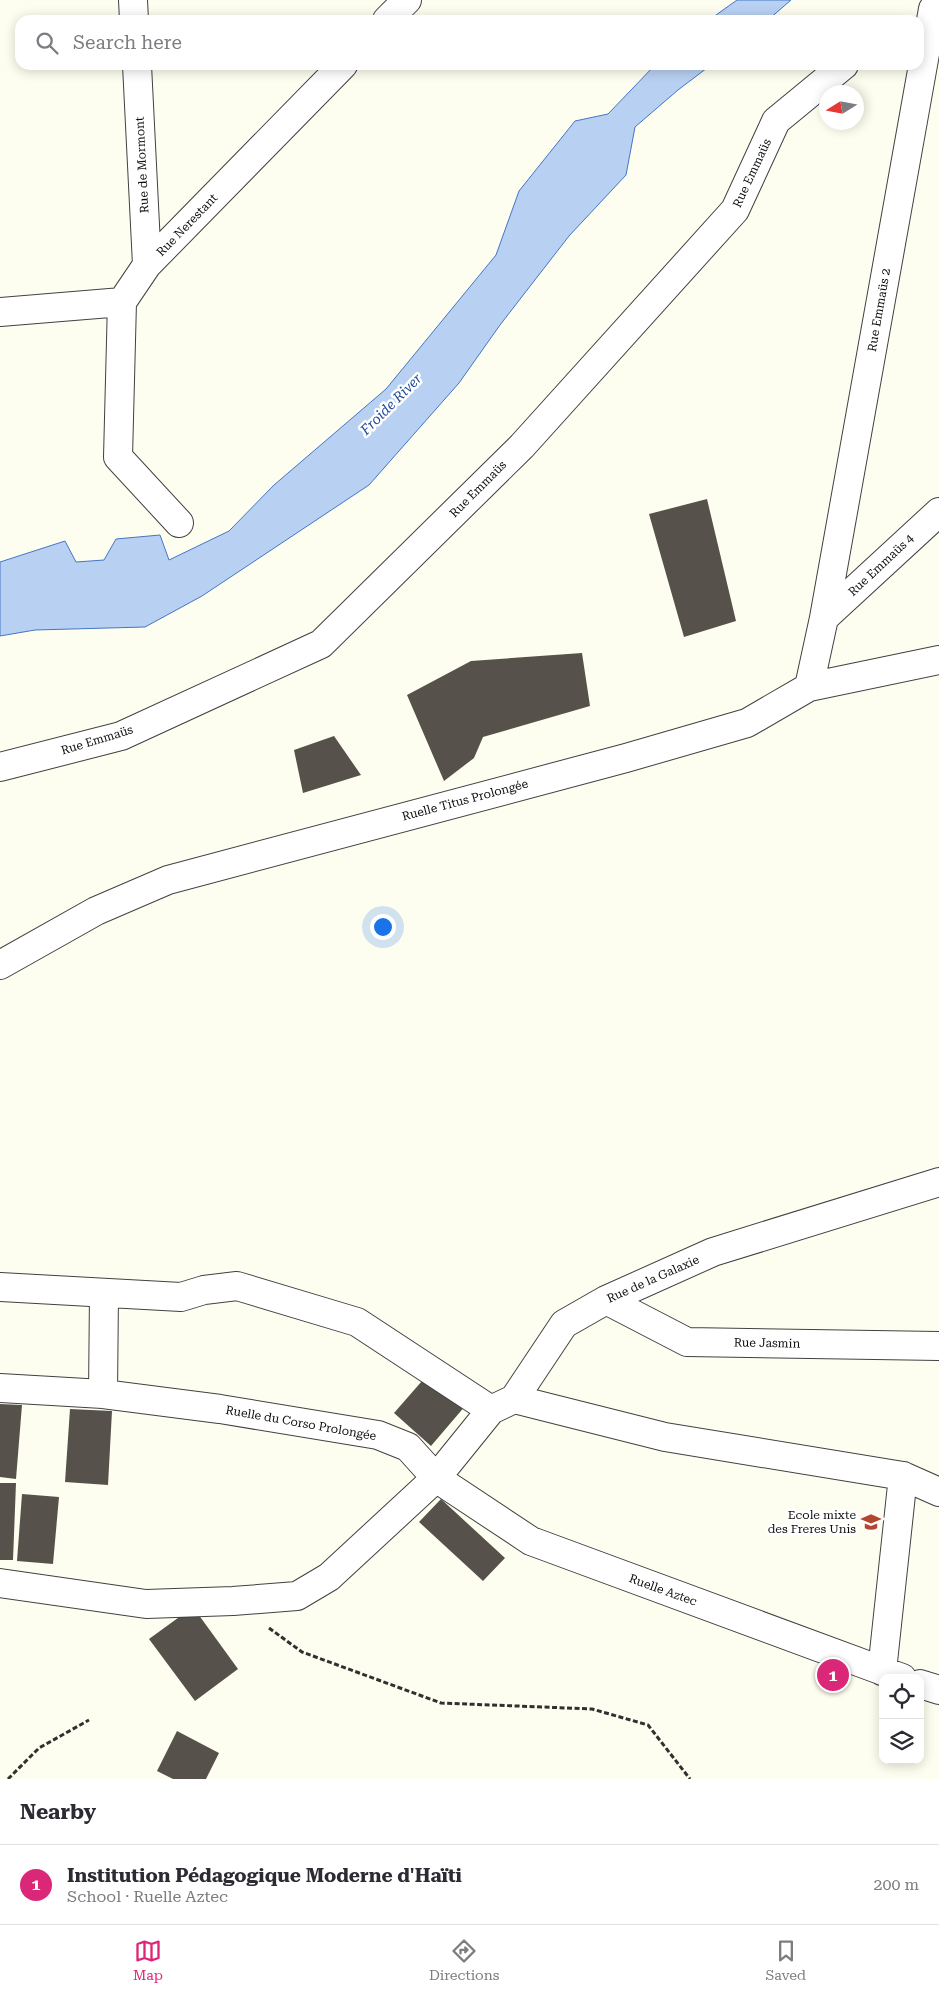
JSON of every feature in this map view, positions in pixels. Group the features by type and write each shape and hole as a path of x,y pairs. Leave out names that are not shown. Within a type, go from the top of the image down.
{"street":[{"path":"133,0 134,15"},
{"path":"392,15 407,0"},
{"name":"Rue Emmaüs 2","path":"924,56 932,11"},
{"name":"Rue de Mormont","path":"136,70 147,265"},
{"name":"Rue Nerestant","path":"122,302 147,265 338,70"},
{"name":"Rue Emmaüs","path":"0,767 121,736 321,644 522,446 735,210 776,121 838,70"},
{"name":"Rue Emmaüs 2","path":"809,687 824,618 922,70"},
{"path":"0,312 122,302 118,457 179,523"},
{"name":"Rue Emmaüs 4","path":"824,618 939,512"},
{"name":"Ruelle Titus Prolongée","path":"0,964 96,910 168,880 626,758 747,722 809,687 939,660"},
{"name":"Rue de la Galaxie","path":"436,1478 502,1404 564,1324 606,1300 714,1252 939,1182"},
{"path":"0,1288 181,1297 204,1290 237,1286 357,1322 502,1404 665,1437 903,1476 939,1492"},
{"path":"103,1394 104,1293"},
{"name":"Rue Jasmin","path":"606,1300 687,1342 939,1346"},
{"name":"Ruelle du Corso Prolongée","path":"0,1388 103,1394 220,1409 378,1435 408,1447 436,1478"},
{"path":"892,1674 903,1476"},
{"path":"0,1583 146,1604 233,1601 297,1596 329,1577 436,1478"},
{"name":"Ruelle Aztec","path":"436,1478 531,1541 892,1674"},
{"path":"924,1685 939,1690"}],"path":[{"path":"233,1601 302,1652 441,1703 592,1709 648,1725 690,1779"},
{"path":"8,1779 39,1748 89,1720"}],"water":[{"path":"737,0 791,0 774,15 716,15"},
{"name":"Froide River","path":"650,70 704,70 635,127 626,175 569,236 500,325 459,383 369,485 202,596 145,627 35,630 0,636 0,562 65,541 76,562 104,560 116,539 160,535 169,560 229,531 274,485 386,389 496,255 519,191 575,121 608,114"}],"building":[{"path":"707,499 736,621 684,637 649,514"},
{"path":"582,653 590,706 483,737 474,758 444,781 407,695 471,661"},
{"path":"334,736 361,775 303,793 294,750"},
{"path":"429,1373 466,1405 431,1446 394,1413"},
{"path":"0,1404 22,1405 16,1479 0,1477"},
{"path":"70,1409 112,1411 108,1485 65,1482"},
{"path":"0,1483 16,1483 13,1560 0,1560"},
{"path":"22,1494 59,1497 53,1564 17,1561"},
{"path":"441,1499 505,1558 483,1581 419,1522"},
{"path":"193,1607 238,1669 195,1701 149,1639"},
{"path":"177,1731 219,1753 206,1779 173,1779 157,1771"}],"place":[{"name":"Ecole mixte des Freres Unis","path":"871,1522"},
{"name":"Institution Pédagogique Moderne d'Haïti","path":"833,1675"}]}
